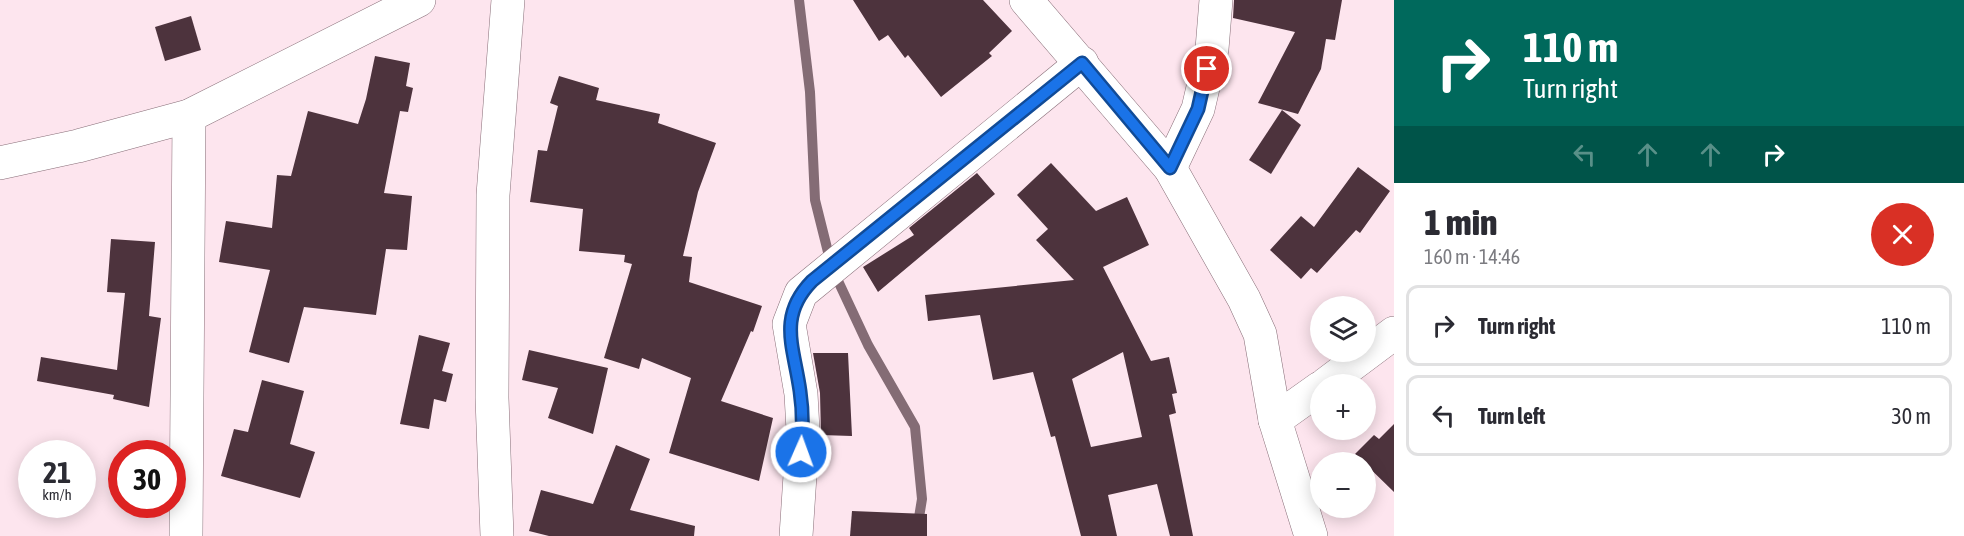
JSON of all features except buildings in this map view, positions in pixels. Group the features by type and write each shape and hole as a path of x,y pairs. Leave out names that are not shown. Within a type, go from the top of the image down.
{"street":[{"path":"0,163 78,146 189,116 419,0"},
{"path":"497,536 492,398 493,195 508,0"},
{"path":"1026,0 1170,168 1244,299 1260,334 1275,420 1311,536"},
{"path":"1170,168 1198,109 1212,49 1216,0"},
{"path":"795,536 803,430 801,394 789,324 801,293 1082,63"},
{"path":"186,536 189,116"},
{"path":"1339,374 1394,333"},
{"path":"1275,420 1310,395"}],"waterway":[{"path":"799,0 810,92 815,200 832,268 868,345 915,427 922,499 916,536"}],"route":[{"path":"801,452 803,430 801,394 789,324 793,308 801,293 812,281 832,268 1082,63 1170,168 1198,109 1207,69"}]}
